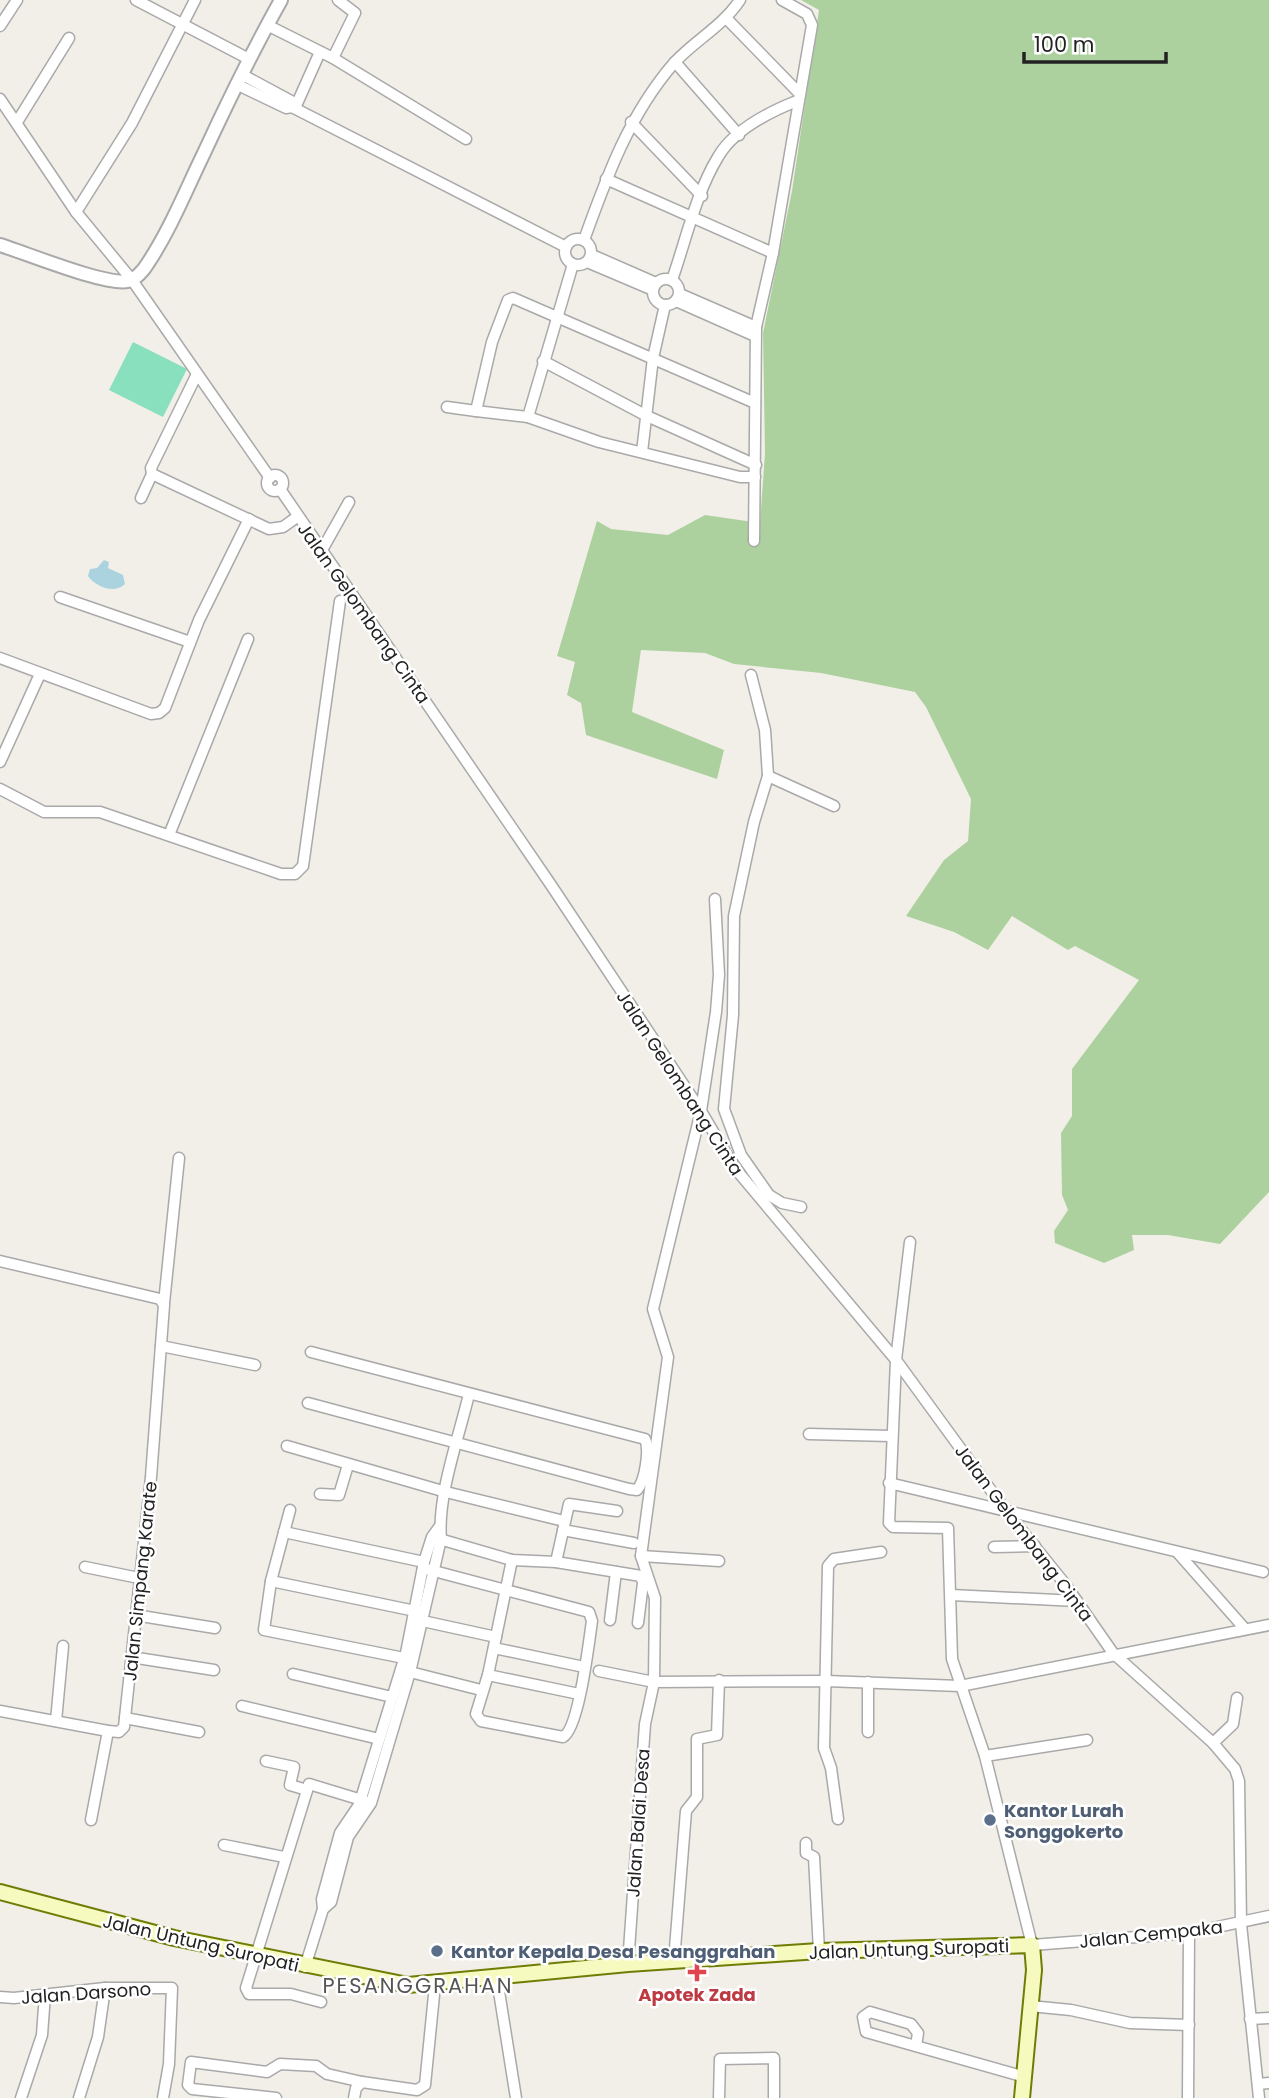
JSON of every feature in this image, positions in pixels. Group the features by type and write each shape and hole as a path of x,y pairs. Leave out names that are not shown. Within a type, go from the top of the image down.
{"main road":[{"name":"Jalan Untung Suropati","path":"0,1892 94,1919 254,1956 389,1983 435,1985 628,1964 819,1951 1032,1945"},
{"path":"1022,2098 1034,1970 1032,1945"}],"street":[{"path":"0,26 17,0"},
{"path":"136,0 249,59"},
{"path":"76,212 132,123 195,0"},
{"path":"0,245 102,279 132,280 149,262 281,0"},
{"path":"332,58 355,13 338,0"},
{"path":"584,240 606,179 631,122 675,62 727,19 740,0"},
{"path":"754,541 756,331 773,253 812,20 782,0"},
{"path":"727,19 798,97"},
{"path":"267,25 320,51 466,139"},
{"path":"16,122 69,38"},
{"path":"293,107 320,51"},
{"path":"675,62 739,135"},
{"path":"239,79 286,108 293,107 566,247"},
{"path":"672,280 717,158 739,135 768,113 798,97"},
{"path":"0,99 76,212 132,280 197,376 152,468 141,498"},
{"path":"631,122 702,196"},
{"path":"606,179 773,253"},
{"path":"573,264 567,259 566,247 571,240 584,240 590,244 589,258"},
{"path":"573,264 589,258 655,287"},
{"path":"528,417 556,314 573,264"},
{"path":"665,305 655,298 655,287 664,279 672,280 678,286 678,297"},
{"path":"678,297 756,331"},
{"path":"642,452 653,358 665,305 678,297"},
{"path":"476,411 492,342 508,300 513,298 556,314 755,403"},
{"path":"543,361 647,416 755,465"},
{"name":"Jalan Gelombang Cinta","path":"197,376 270,478 269,488 273,491 280,489 322,550 701,1111 745,1181 896,1360 1113,1653 1213,1744 1235,1769 1239,1781 1241,1924 1259,2098"},
{"path":"447,407 528,417 599,442 740,477 755,477"},
{"path":"152,474 276,529 297,517"},
{"path":"322,550 349,502"},
{"path":"0,658 157,714 165,708 190,642 249,519"},
{"path":"60,597 190,642"},
{"path":"0,789 44,812 100,812 281,874 291,875 301,870 340,601"},
{"path":"169,835 248,639"},
{"path":"0,762 40,674"},
{"path":"751,675 765,730 768,776 754,822 734,916 733,1015 724,1109 741,1155 769,1195 782,1203 800,1207"},
{"path":"768,776 834,806"},
{"path":"715,899 719,975 701,1111 653,1309 668,1357 641,1556 719,1561"},
{"name":"Jalan Simpang Karate","path":"125,1718 151,1477 179,1158"},
{"path":"910,1241 896,1360 889,1483 891,1526 947,1527 952,1659 985,1756 1032,1945"},
{"path":"0,1261 160,1300 164,1305"},
{"path":"161,1346 255,1366"},
{"path":"308,1403 629,1489 637,1490 641,1485 648,1447 645,1439 311,1352"},
{"path":"305,1967 323,1909 331,1902 351,1829 365,1801 395,1701 404,1658 434,1571 446,1492 469,1394"},
{"path":"809,1434 891,1436"},
{"path":"287,1446 634,1543"},
{"path":"320,1494 339,1496 348,1465"},
{"path":"889,1483 1263,1572"},
{"path":"556,1562 568,1505 571,1503 617,1511"},
{"path":"290,1510 271,1581 264,1630 404,1658"},
{"path":"284,1532 423,1565 434,1571 506,1590 591,1614 579,1694 570,1732 563,1737 481,1721 476,1714 481,1690 488,1675 495,1643 506,1590 512,1560"},
{"path":"437,1538 512,1560 556,1562 643,1578 638,1623"},
{"path":"365,1801 379,1739 411,1672 423,1565 437,1538"},
{"path":"994,1547 1035,1546"},
{"path":"838,1819 831,1768 824,1751 828,1563 834,1559 881,1552"},
{"path":"1177,1552 1245,1629"},
{"name":"Jalan Balai Desa","path":"628,1964 645,1724 654,1682 655,1598 641,1556"},
{"path":"85,1567 139,1578"},
{"path":"610,1620 616,1572"},
{"path":"271,1581 418,1616 495,1643 584,1667"},
{"path":"951,1595 1077,1601"},
{"path":"135,1615 215,1628"},
{"path":"599,1671 654,1682 826,1681 960,1686 1113,1653 1269,1625"},
{"path":"56,1721 63,1646"},
{"path":"131,1657 214,1670"},
{"path":"411,1672 481,1690"},
{"path":"293,1674 395,1701"},
{"path":"488,1675 579,1694"},
{"path":"674,1961 686,1811 697,1797 697,1739 717,1735 719,1680"},
{"path":"868,1682 868,1732"},
{"path":"1213,1744 1233,1724 1237,1698"},
{"path":"242,1706 379,1739"},
{"path":"0,1711 108,1731 122,1730 125,1718 200,1732"},
{"path":"92,1820 108,1731"},
{"path":"985,1756 1087,1740"},
{"path":"266,1760 294,1767 290,1785 307,1790"},
{"path":"321,2002 301,1996 258,1996 246,1992 254,1956 309,1784 365,1801"},
{"path":"806,1843 806,1853 814,1857 819,1951"},
{"path":"224,1846 284,1857"},
{"name":"Jalan Cempaka","path":"1032,1945 1189,1933 1269,1916"},
{"path":"1188,2098 1189,1933"},
{"path":"496,1979 516,2098"},
{"path":"276,2098 192,2089 188,2085 191,2062 267,2072 273,2071 280,2064 316,2066 327,2074 417,2090 425,2085 435,1985"},
{"path":"79,2098 98,2037 105,1988"},
{"name":"Jalan Darsono","path":"0,1997 105,1988 172,1988 169,2064 163,2098"},
{"path":"21,2098 42,2035 45,1994"},
{"path":"1030,2006 1071,2010 1130,2023 1189,2025"},
{"path":"916,2046 918,2033 911,2024 870,2012 863,2017 866,2032 1025,2077"},
{"path":"1250,2019 1269,2018"},
{"path":"719,2098 720,2059 749,2057 774,2058 774,2098"},
{"path":"354,2098 356,2088 362,2082"},
{"path":"1258,2084 1269,2083"}],"green space":[{"path":"801,0 1269,0 1269,1192 1220,1244 1168,1235 1132,1235 1134,1250 1104,1263 1055,1243 1054,1231 1068,1210 1062,1195 1061,1133 1072,1116 1072,1069 1139,980 1075,946 1068,950 1012,916 988,950 954,932 906,916 944,860 968,841 971,799 926,707 915,692 821,673 734,664 705,653 641,650 632,712 724,750 717,779 586,735 581,703 567,695 575,662 557,656 597,521 611,529 668,535 705,515 760,523 765,453 763,333 792,191 819,10"},
{"path":"133,342 187,369 163,417 109,390"}],"water":[{"path":"104,560 109,562 108,568 123,575 125,584 121,587 110,589 100,586 88,576 90,569 97,568"}],"place":[{"name":"Kantor Lurah Songgokerto","path":"990,1820"},
{"name":"Kantor Kepala Desa Pesanggrahan","path":"437,1951"},
{"name":"Apotek Zada","path":"697,1972"}],"district":[{"name":"PESANGGRAHAN","path":"418,1985"}]}
